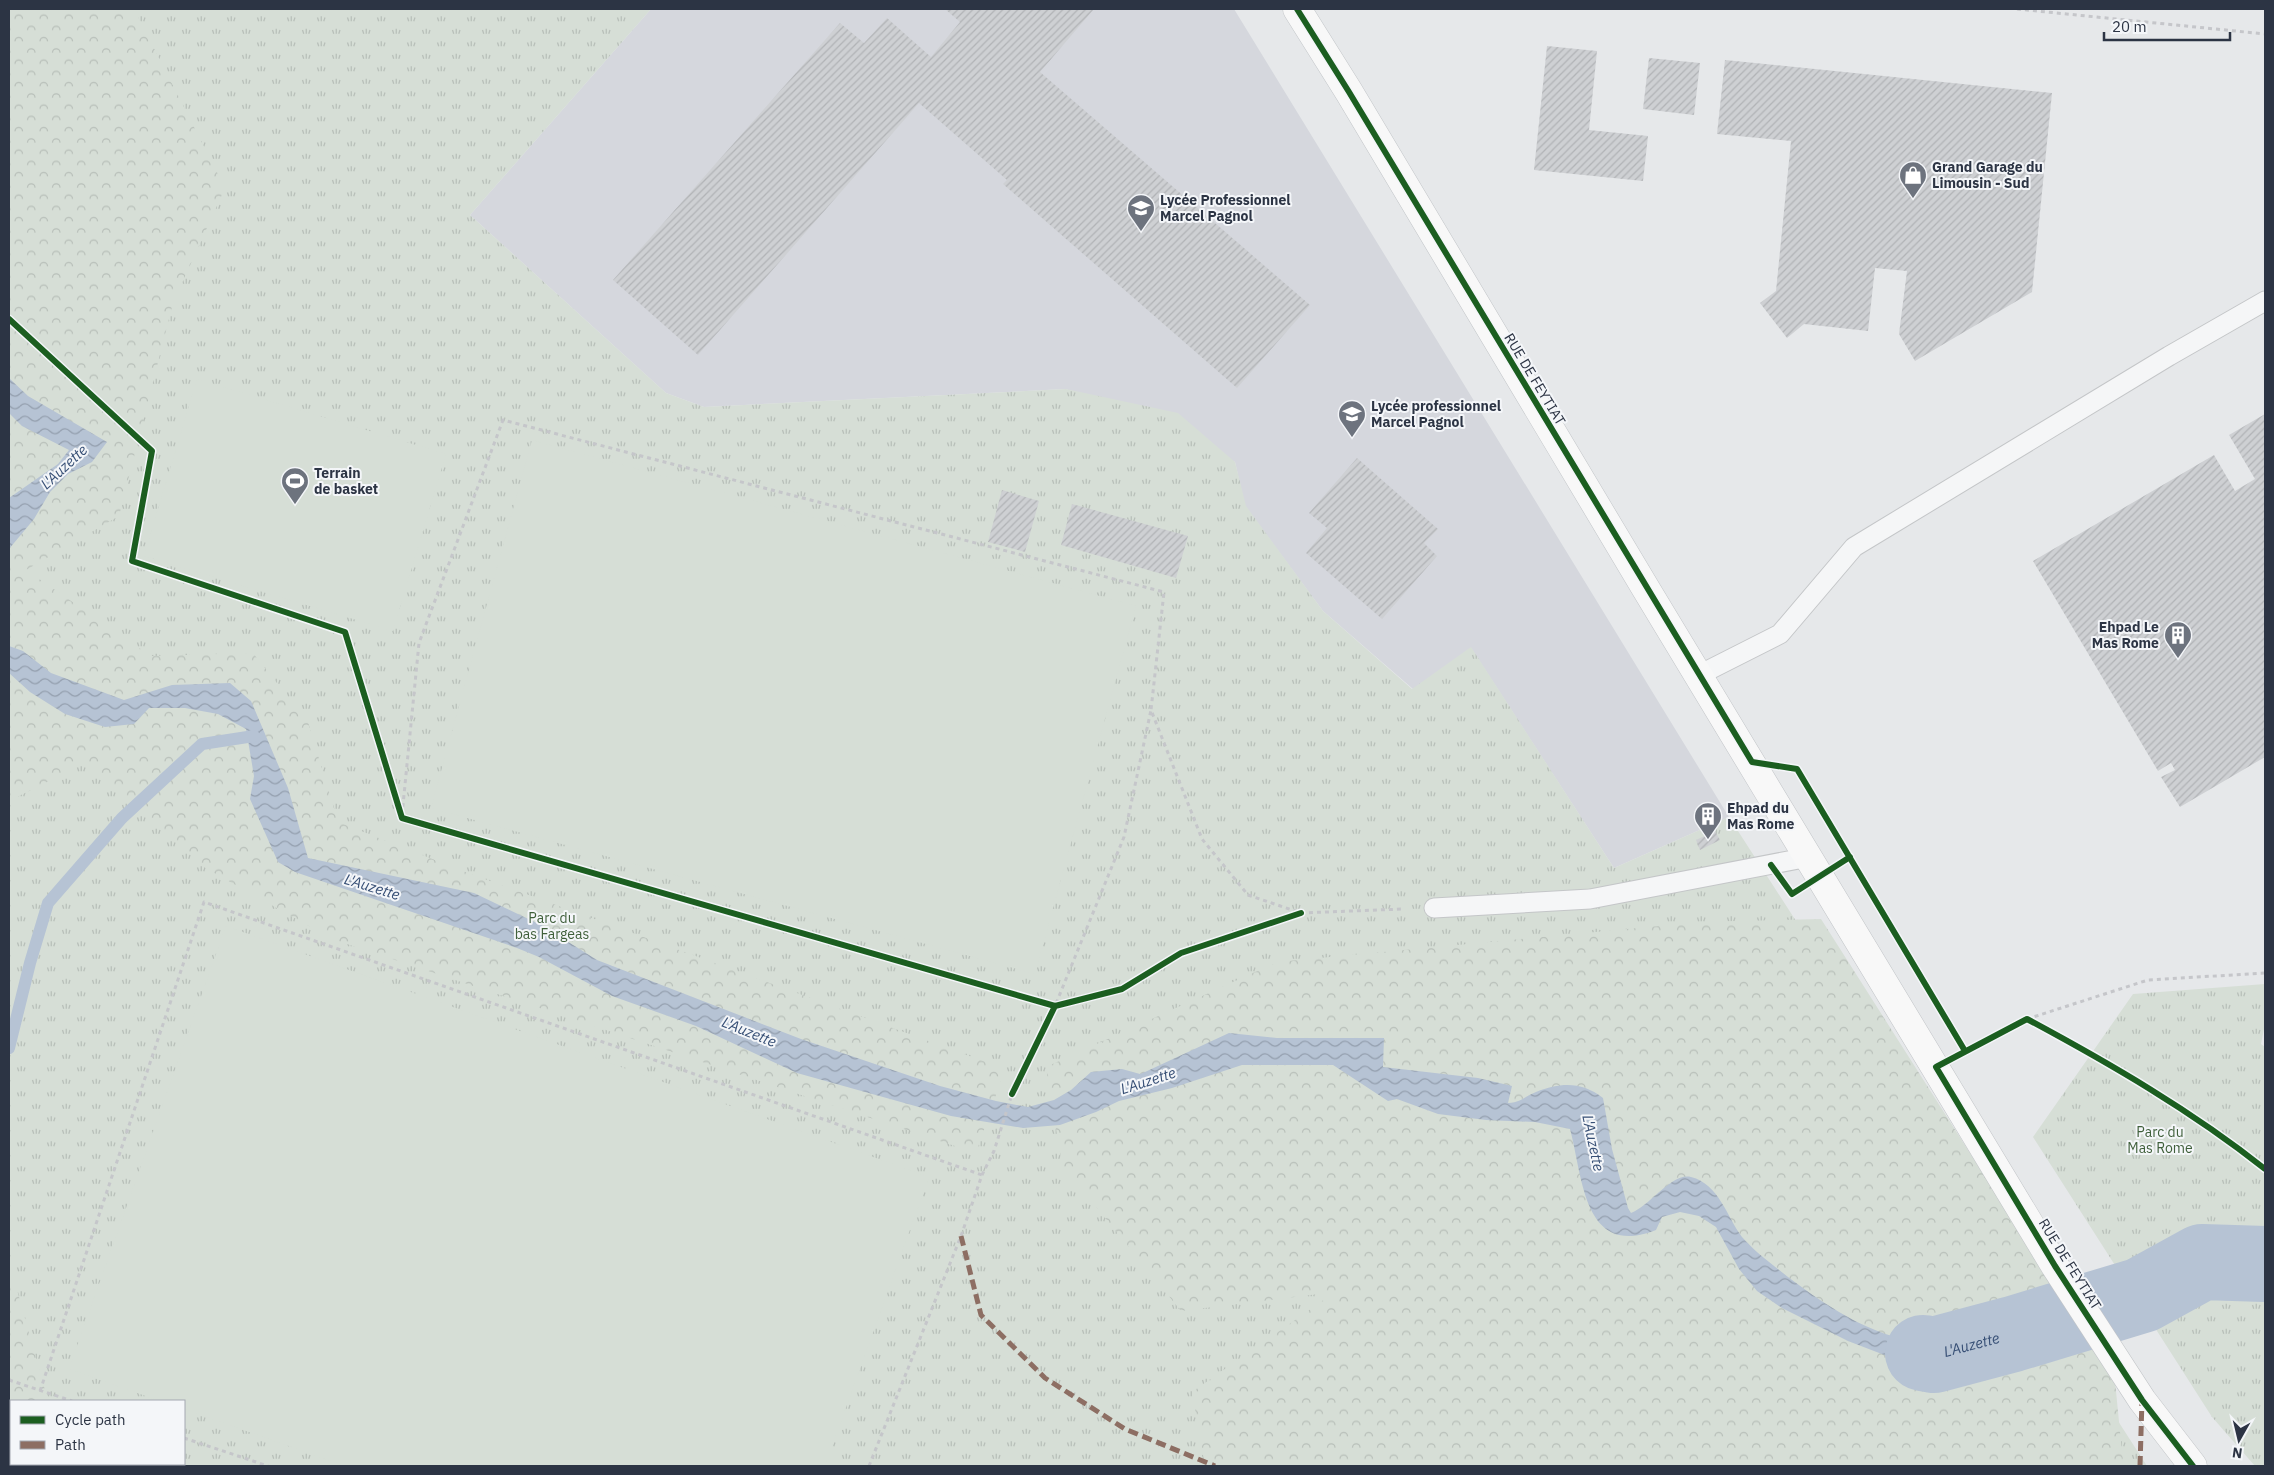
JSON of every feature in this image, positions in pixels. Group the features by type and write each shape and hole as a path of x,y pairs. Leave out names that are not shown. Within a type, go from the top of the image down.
{"main road":[{"name":"RUE DE FEYTIAT","path":"1297,9 1354,100 2055,1266 2142,1400 2193,1466"}],"lane":[{"path":"1699,675 1780,634 1854,547 2168,356 2265,301"},
{"path":"1434,908 1590,899 1809,857"}],"path":[{"path":"2017,9 2265,34"},
{"path":"9,319 152,451 132,561 345,632 402,818"},
{"path":"402,818 419,643 503,420 1164,592 1151,710 1124,837 1055,1006 1012,1094 962,1236 869,1466"},
{"path":"1151,710 1202,839 1248,895 1301,913"},
{"path":"402,818 1055,1006 1122,990 1181,953 1301,913 1434,908"},
{"path":"40,1391 204,902 982,1175"},
{"path":"2027,1019 2148,980 2265,973"},
{"path":"9,1380 69,1400"},
{"path":"185,1438 268,1466"}],"shaded area":[{"name":"Lycée professionnel Marcel Pagnol","path":"651,9 1234,9 1729,817 1614,868 1471,648 1413,689 1323,611 1245,506 1235,462 1066,389 704,407 666,393 470,215"}],"green space":[{"name":"Parc du bas Fargeas","path":"9,9 651,9 470,215 666,393 704,407 1066,389 1178,413 1235,462 1246,506 1323,611 1412,689 1471,647 1614,868 1729,817 2147,1466 9,1466"},
{"path":"9,9 134,9 225,188 173,303 119,516 26,570 151,656 253,653 308,722 338,822 468,873 1005,1069 976,1153 332,939 207,869 87,762 9,801"},
{"name":"Terrain de basket","path":"197,379 446,454 393,631 144,556"},
{"path":"532,440 1136,606 1035,974 431,808"},
{"path":"1821,919 2115,1381 2123,1462 2118,1466 1205,1466 1192,1392 1335,1292 1181,1311 1062,1165 1046,1067 1277,962 1701,922"},
{"path":"226,926 929,1177 825,1466 345,1466 185,1409 185,1400 157,1400 69,1369"},
{"name":"Parc du Mas Rome","path":"2265,984 2265,1024 2261,1044 2265,1047 2265,1466 2255,1466 2212,1417 2033,1137 2133,994"},
{"path":"9,1276 14,1279 48,1400 10,1400 10,1465 168,1466 9,1466"}],"water":[{"path":"9,378 28,396 107,442 92,462 68,474 50,492 34,519 9,549 9,498 58,464 69,450 22,426 9,413"},
{"path":"9,646 23,651 51,673 124,700 172,685 230,683 251,701 288,788 308,858 474,893 543,926 597,960 801,1039 940,1086 996,1101 1028,1107 1054,1100 1071,1090 1091,1072 1122,1069 1140,1074 1229,1033 1277,1038 1384,1038 1383,1067 1478,1078 1512,1086 1508,1103 1554,1086 1579,1086 1595,1093 1603,1098 1612,1149 1631,1213 1646,1204 1676,1180 1691,1177 1701,1181 1715,1194 1742,1237 1758,1253 1821,1301 1857,1322 1894,1337 1935,1343 1967,1339 2019,1321 2029,1335 1958,1361 1925,1364 1900,1361 1848,1341 1782,1308 1757,1291 1739,1269 1716,1227 1699,1216 1680,1212 1662,1217 1656,1230 1632,1236 1614,1233 1600,1223 1590,1208 1584,1190 1570,1129 1535,1122 1486,1120 1438,1114 1397,1099 1388,1101 1333,1065 1242,1065 1172,1088 1119,1101 1096,1112 1060,1125 1023,1128 951,1116 797,1073 696,1026 612,996 539,957 517,948 295,872 278,862 250,799 254,776 246,729 218,714 185,708 149,708 134,724 105,727 65,714 30,692 9,673"},
{"path":"2237,1242 2265,1244 2265,1275 2248,1270 2232,1269 2199,1275 2138,1305 2129,1287 2197,1250 2214,1244"}],"building":[{"name":"Lycée Professionnel Marcel Pagnol","path":"945,9 1094,9 1040,72 1310,305 1237,388 1003,184 1007,180 919,103 698,355 613,280 840,23 864,43 887,18 931,57 960,22"},
{"path":"1547,46 1597,51 1589,130 1648,136 1643,181 1534,170"},
{"path":"1649,58 1700,63 1694,115 1643,109"},
{"name":"Grand Garage du Limousin - Sud","path":"1725,60 2052,93 2032,292 1915,361 1899,334 1907,271 1875,268 1868,331 1804,324 1787,338 1760,303 1776,291 1791,141 1717,134"},
{"name":"Ehpad Le Mas Rome","path":"2265,414 2265,757 2180,807 2161,777 2175,770 2171,763 2158,771 2033,561 2214,455 2235,491 2255,479 2229,435"},
{"path":"1357,458 1438,529 1424,543 1437,556 1382,619 1306,553 1327,528 1309,513"},
{"path":"1002,490 1039,501 1025,552 988,542"},
{"path":"1072,504 1188,536 1176,578 1061,545"},
{"name":"Ehpad du Mas Rome","path":"1715,831 1720,840 1700,850 1696,840"}],"waterway":[{"path":"9,1048 30,963 48,903 122,818 202,744 254,736"},
{"name":"L'Auzette","path":"1923,1353 1934,1355 2013,1334 2142,1295 2202,1262 2265,1264"}],"marked path":[{"path":"961,1236 981,1315 1045,1378 1125,1429 1215,1466"},
{"path":"2140,1466 2142,1400"}],"cycle path":[{"path":"1297,9 1349,92 1752,762 1797,769 1965,1051"},
{"path":"9,319 152,451 132,561 345,632 402,818 1055,1006"},
{"path":"1771,865 1792,894 1850,857"},
{"path":"1012,1094 1055,1006 1122,989 1181,953 1301,913"},
{"path":"2193,1466 2142,1400 2055,1266 1936,1067 2027,1019 2149,1089 2209,1127 2265,1169"}],"place":[{"name":"Grand Garage du Limousin - Sud","path":"1913,199"},
{"name":"Lycée Professionnel Marcel Pagnol","path":"1141,232"},
{"name":"Lycée professionnel Marcel Pagnol","path":"1352,438"},
{"name":"Terrain de basket","path":"295,505"},
{"name":"Ehpad Le Mas Rome","path":"2178,659"},
{"name":"Ehpad du Mas Rome","path":"1708,840"}]}
